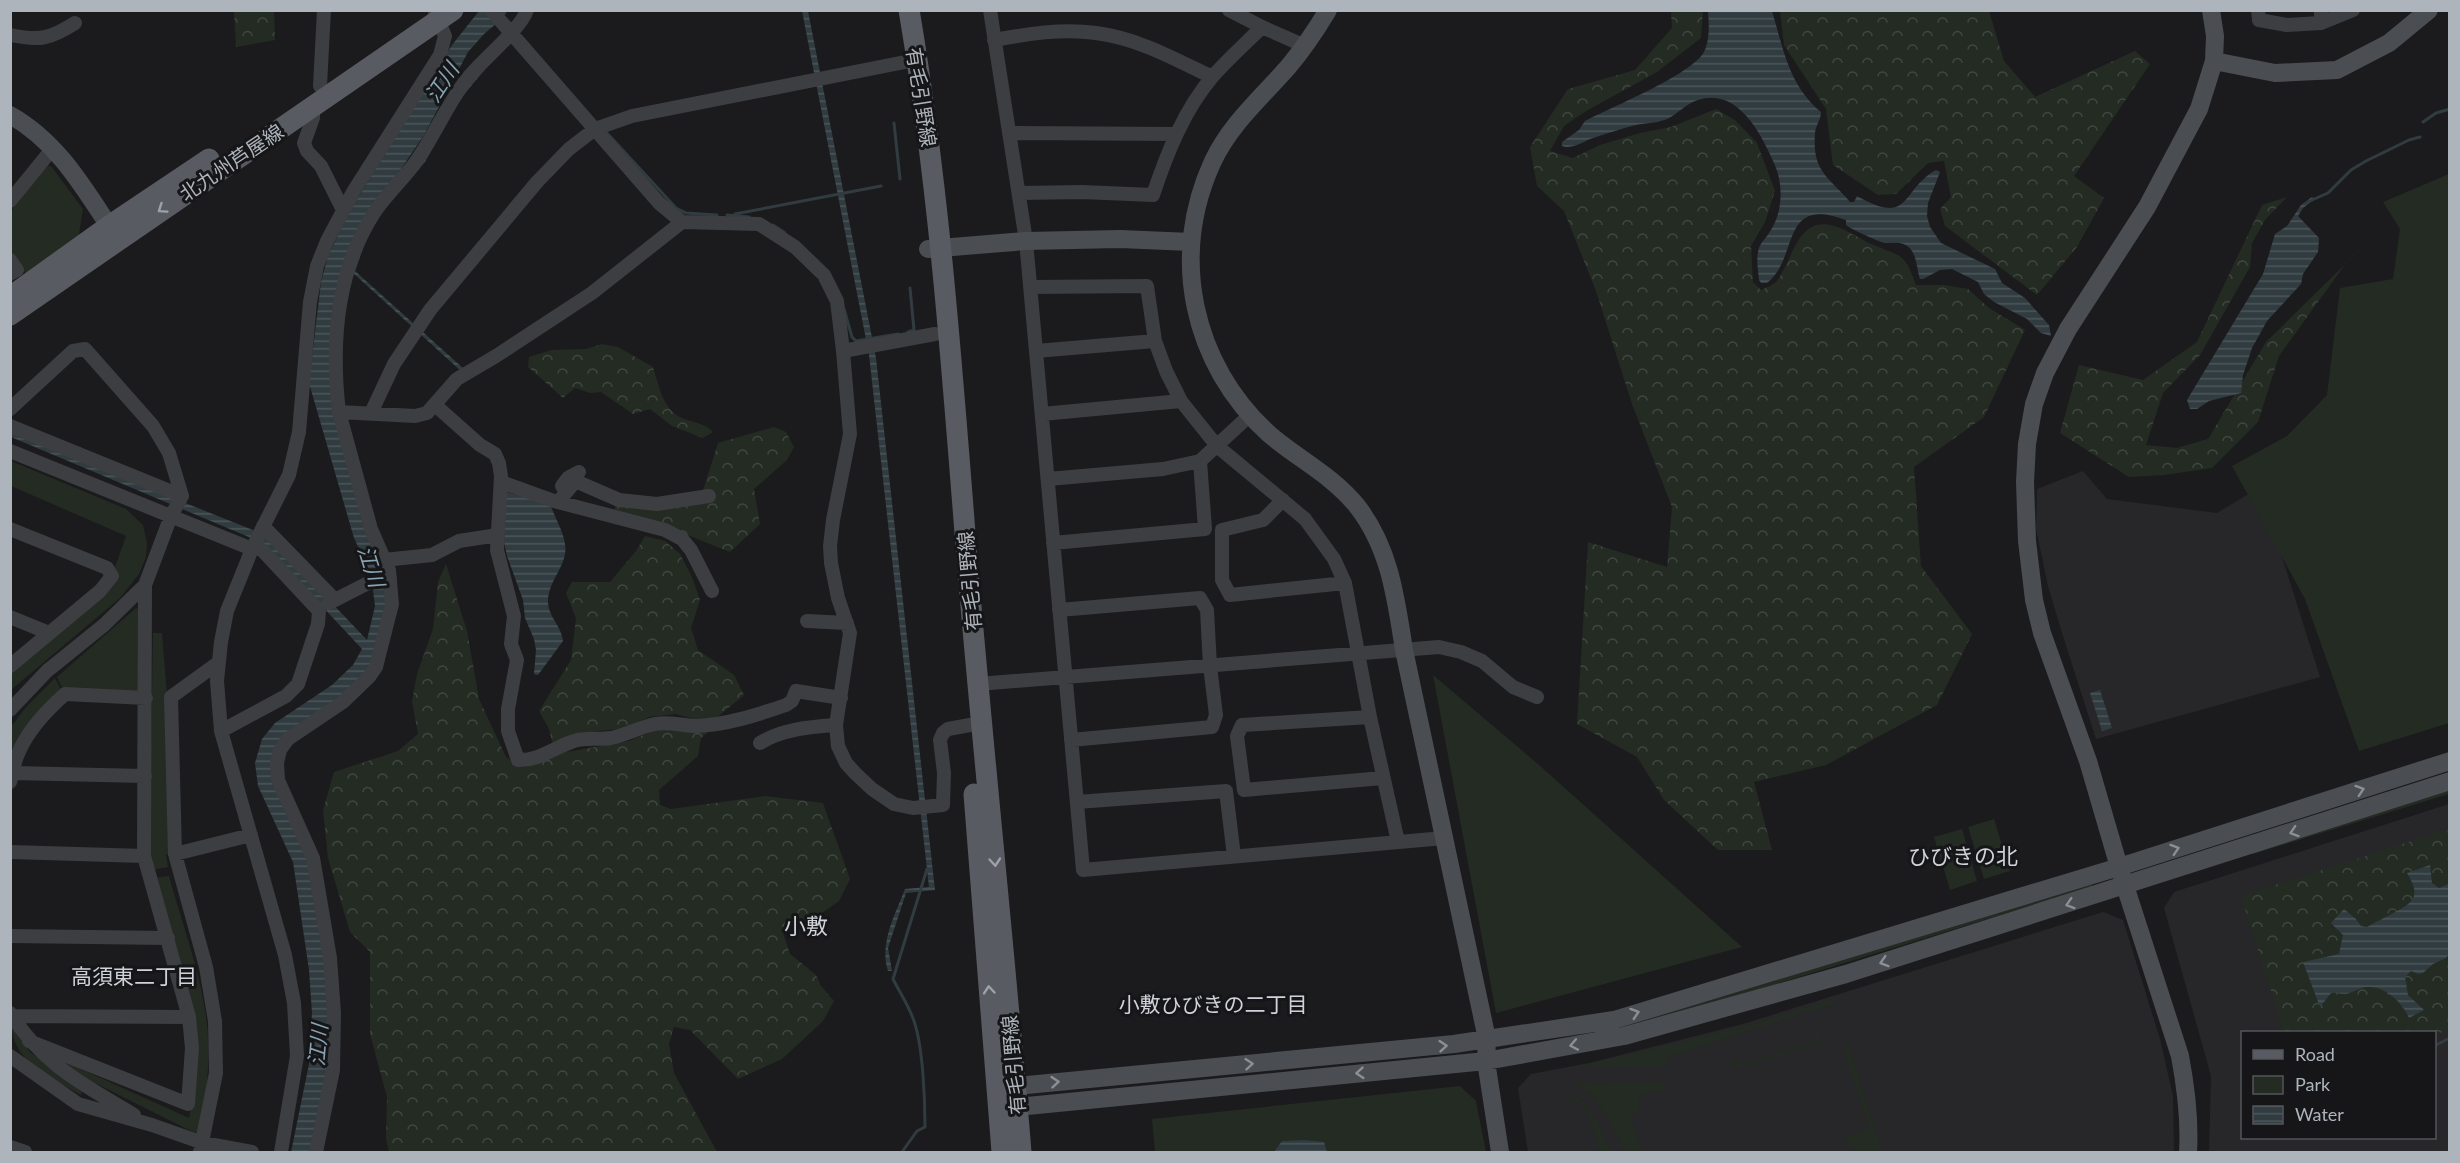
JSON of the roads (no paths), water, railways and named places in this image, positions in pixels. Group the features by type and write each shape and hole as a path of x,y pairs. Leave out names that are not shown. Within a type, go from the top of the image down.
{"main road":[{"name":"有毛引野線","path":"896,10 935,249 978,684 975,723"},
{"name":"有毛引野線","path":"909,10 932,162 935,334 975,723 1006,1089 1002,1152"},
{"name":"北九州芦屋線","path":"14,303 320,86 440,13"},
{"name":"北九州芦屋線","path":"14,303 40,278 313,106 440,13"},
{"name":"有毛引野線","path":"1006,1089 1017,1107 1021,1152"}],"street":[{"path":"320,86 324,10"},
{"path":"491,10 659,203 682,222 759,224 795,248 824,275 837,301 850,434 830,546 838,598 850,633 836,725 838,746 851,768 872,789 894,804 913,808 943,805 944,772 940,740 948,729 975,723"},
{"path":"316,1152 333,1070 334,1013 330,958 313,858 278,780 277,763 280,750 288,739 343,702 369,677 376,667 392,604 390,578 371,529 339,412 335,361 336,334 348,269 358,243 375,212 418,159 456,94 506,28 521,25 527,10"},
{"path":"990,10 1026,240 1083,870 1444,838"},
{"path":"1229,10 1305,46"},
{"path":"1328,10 1305,46 1233,127 1213,161 1198,204 1191,242 1196,313 1208,352 1225,383 1250,415 1271,436 1335,482 1357,506 1373,529 1384,554 1394,589 1404,650 1487,1039 1486,1062 1500,1152"},
{"path":"2188,1152 2190,1126 2180,1056 2119,867 2088,761 2042,633 2034,600 2027,541 2025,482 2027,444 2036,397 2045,373 2068,329 2146,207 2188,133 2206,92 2214,61 2215,36 2211,10"},
{"path":"2258,10 2259,20 2287,25 2353,10"},
{"path":"2214,61 2275,73 2337,70 2389,43 2429,10"},
{"path":"281,1152 297,1056 294,1003 285,955 221,731 218,663 226,611 262,528 289,475 299,432 310,302 318,266 327,241 343,210 440,55 445,36 440,13"},
{"path":"10,35 31,40 48,39 75,23"},
{"path":"1018,193 1082,192 1153,195 1176,134 1212,77 1262,27"},
{"path":"994,40 1033,33 1094,32 1121,37 1159,51 1212,77"},
{"path":"371,413 394,364 430,310 537,182 569,149 595,129 632,116 905,62"},
{"path":"313,106 314,118 304,143 307,151 321,166 343,210"},
{"path":"10,115 24,123 53,148 77,177 114,233"},
{"path":"1009,133 1176,134"},
{"path":"11,200 53,148"},
{"path":"339,412 415,416 427,413 444,391 457,379 592,293 682,222"},
{"path":"935,249 1026,240 1120,239 1191,242"},
{"path":"10,260 17,270 10,274"},
{"path":"1030,287 1147,286 1155,341 1166,371 1181,401 1217,446 1305,519 1320,537 1345,583 1357,654 1398,842"},
{"path":"10,324 14,303"},
{"path":"843,351 935,334"},
{"path":"1036,351 1155,341"},
{"path":"10,409 73,351 85,349 153,426 169,453 182,496 171,516 145,585 144,856 189,1017 192,1048 188,1104 29,1041"},
{"path":"1042,414 1181,401"},
{"path":"435,405 480,445 495,454 499,463 501,482 497,550 514,616 511,644 516,660 508,710 508,731 518,760 526,760 553,751 576,740 627,735 653,724 672,722 694,726 730,721 786,705 792,701 796,690 841,698"},
{"path":"1048,479 1163,469 1200,461 1250,415"},
{"path":"10,426 182,496"},
{"path":"10,452 263,550 319,612"},
{"path":"1053,543 1205,529 1200,461"},
{"path":"556,501 568,478 579,472"},
{"path":"501,482 556,501 665,530 682,538 691,550 712,591"},
{"path":"556,501 574,483 580,483 619,500 657,504 709,496"},
{"path":"1283,500 1263,520 1222,531 1222,580 1230,595 1345,583"},
{"path":"262,528 334,599"},
{"path":"10,529 107,568 112,576 100,591 10,666"},
{"path":"384,560 432,555 459,541 498,535"},
{"path":"221,731 286,696 297,684 318,624 319,612 334,599 372,581 390,578"},
{"path":"10,710 47,671 104,625 145,585"},
{"path":"1059,609 1200,598 1207,610 1209,666 1216,715 1212,727 1071,740"},
{"path":"10,617 49,633"},
{"path":"807,621 847,623"},
{"path":"978,684 1438,647 1461,652 1482,661 1513,687 1537,697"},
{"path":"202,1148 216,1073 215,1021 206,968 175,854 171,697 218,663"},
{"path":"145,777 12,777 17,755 25,740 53,705 65,694 146,698"},
{"path":"1370,717 1242,725 1237,736 1244,790 1383,778"},
{"path":"760,743 770,737 807,727 836,725"},
{"path":"1006,1089 1442,1046 1614,1020 2119,867 2450,761"},
{"path":"1017,1107 1185,1089 1486,1062 1624,1036 1846,974 2450,781"},
{"path":"1077,802 1226,791 1234,856"},
{"path":"175,854 250,835"},
{"path":"10,852 144,856"},
{"path":"10,936 168,938"},
{"path":"11,1015 29,1041 62,1071 152,1125 202,1148 252,1152"},
{"path":"11,1015 189,1017"},
{"path":"12,1056 78,1104 152,1125"},
{"path":"10,1147 25,1152"}],"water":[{"name":"江川","path":"479,11 507,11 504,17 468,52 424,135 395,178 367,212 329,365 389,591 372,666 344,697 288,735 273,763 305,842 326,966 329,1044 325,1080 310,1152 291,1152 309,1064 312,1013 309,970 293,862 258,786 255,763 262,739 275,723 332,685 353,665 362,649 263,543 11,437 10,433 268,536 367,640 375,606 371,575 354,538 309,383 321,282 328,256 349,212 452,45"},
{"path":"802,11 808,11 876,358 935,890 906,893 888,948 892,971 888,971 885,950 893,919 905,889 929,887 869,355"},
{"path":"1708,11 1772,11 1794,78 1810,102 1821,112 1815,131 1816,157 1819,166 1829,180 1850,202 1854,202 1857,196 1887,208 1897,207 1925,178 1936,170 1940,172 1928,203 1927,216 1930,227 1941,243 1995,269 2002,283 2025,298 2049,325 2051,336 2041,333 2027,319 1994,302 1984,294 1978,282 1952,269 1940,270 1920,279 1914,254 1907,246 1901,243 1878,241 1849,227 1846,225 1846,220 1825,214 1810,216 1800,222 1777,272 1767,283 1761,283 1757,261 1758,252 1777,217 1781,190 1774,163 1755,127 1736,107 1725,100 1712,98 1698,100 1663,120 1592,138 1575,146 1562,146 1562,142 1579,130 1585,121 1668,80 1696,61 1704,52 1707,42"},
{"path":"490,60 492,61 462,97 425,162 379,216 366,240 355,271 464,369 462,372 352,272 376,217 422,162 462,92"},
{"path":"2312,197 2315,199 2303,208 2298,216 2319,238 2318,252 2303,274 2301,284 2267,321 2252,348 2243,375 2241,393 2209,401 2197,409 2190,409 2187,400 2263,274 2275,234 2287,226 2301,205"},
{"path":"506,492 550,504 565,542 565,554 550,589 548,602 550,613 560,630 563,641 538,675 534,674 536,650 534,639 525,618 523,600 504,542"},
{"path":"2100,690 2112,728 2102,731 2090,693"},
{"path":"2430,865 2432,883 2439,888 2449,884 2450,953 2423,973 2418,974 2411,971 2405,977 2408,995 2424,1010 2409,1018 2393,996 2374,987 2362,988 2345,994 2331,993 2320,1007 2303,962 2339,954 2343,935 2331,923 2344,909 2361,926 2367,927 2404,907 2414,896 2413,886 2407,873"},
{"path":"1282,1141 1324,1142 1327,1152 1274,1152"}],"waterway":[{"path":"2423,122 2436,113 2450,109"},
{"path":"894,123 900,179"},
{"path":"606,132 676,208 686,213 717,215"},
{"path":"2312,200 2328,193 2351,170 2366,161 2420,137"},
{"path":"735,214 881,186"},
{"path":"727,215 749,217"},
{"path":"773,225 785,233"},
{"path":"908,332 914,330 910,288"},
{"path":"844,309 852,337 856,341 898,334"},
{"path":"902,1152 917,1131 925,1127 924,1088 920,1045 914,1021 893,979 927,869"},
{"path":"2436,1045 2450,1038"}],"district":[{"name":"ひびきの北","path":"1963,855"},
{"name":"小敷","path":"806,925"},
{"name":"高須東二丁目","path":"134,975"},
{"name":"小敷ひびきの二丁目","path":"1213,1003"}]}
